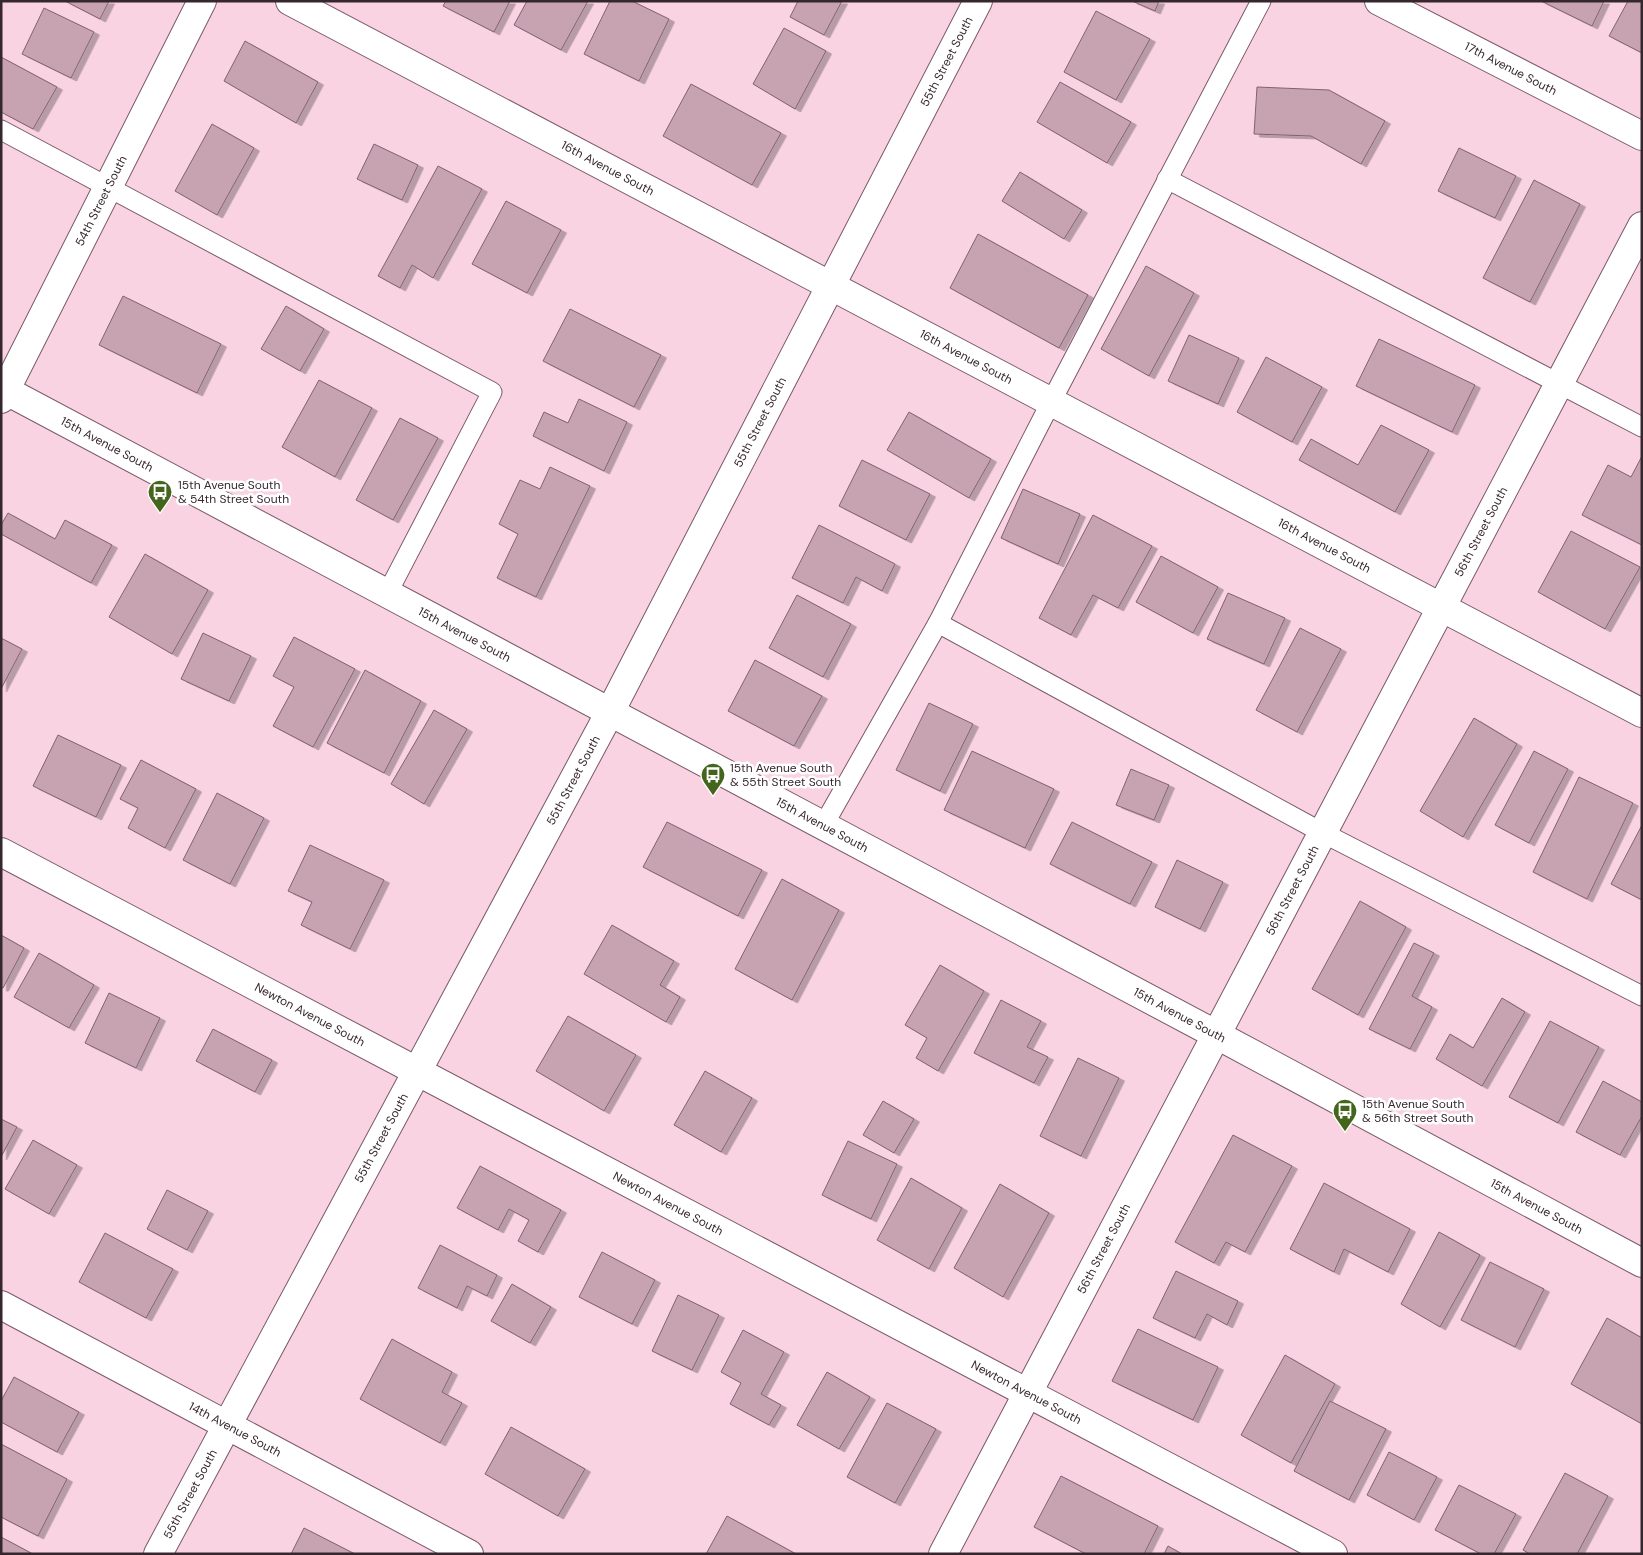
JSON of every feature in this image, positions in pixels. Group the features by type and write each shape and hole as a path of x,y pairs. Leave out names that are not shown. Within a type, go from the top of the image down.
{"street":[{"name":"54th Street South","path":"3,393 202,1"},
{"name":"16th Avenue South","path":"290,1 1642,713"},
{"name":"55th Street South","path":"158,1554 226,1424 610,712 829,285 978,1"},
{"name":"17th Avenue South","path":"1379,1 1642,136"},
{"name":"56th Street South","path":"943,1554 1642,226"},
{"name":"15th Avenue South","path":"3,393 387,594 1217,1034 1642,1264"},
{"name":"Newton Avenue South","path":"1,852 1334,1554"},
{"name":"14th Avenue South","path":"1,1305 469,1554"}],"lane":[{"path":"824,826 938,623 1051,402 1261,1"},
{"path":"1,130 492,392 387,594"},
{"path":"1168,179 1642,427"},
{"path":"938,623 1323,833 1642,996"}],"building":[{"path":"65,1 109,1 100,19"},
{"path":"446,1 510,1 494,32 443,6"},
{"path":"527,1 588,1 561,50 514,25"},
{"path":"610,1 632,1 669,19 639,81 584,54"},
{"path":"798,1 842,1 824,35 790,17"},
{"path":"1132,1 1159,1 1155,11"},
{"path":"1541,1 1604,1 1592,26"},
{"path":"1628,1 1642,1 1642,53 1609,36"},
{"path":"44,8 94,32 71,78 22,54"},
{"path":"1096,11 1150,39 1116,100 1064,72"},
{"path":"784,28 826,51 795,109 753,84"},
{"path":"245,41 318,82 296,123 224,81"},
{"path":"1,57 57,87 33,129 1,112"},
{"path":"1060,82 1131,122 1107,163 1037,122"},
{"path":"691,84 781,133 752,185 663,136"},
{"path":"1257,87 1329,90 1385,121 1361,164 1311,136 1254,134"},
{"path":"212,124 254,148 217,215 175,191"},
{"path":"374,144 418,165 402,200 357,179"},
{"path":"1459,148 1516,176 1495,218 1438,191"},
{"path":"438,166 482,189 433,278 412,265 400,288 378,276"},
{"path":"1020,172 1082,210 1064,239 1002,201"},
{"path":"1534,180 1580,204 1530,302 1483,278"},
{"path":"506,201 561,230 527,293 472,264"},
{"path":"978,234 1088,295 1059,348 950,288"},
{"path":"1146,266 1194,293 1149,376 1101,349"},
{"path":"123,296 221,344 197,393 99,345"},
{"path":"286,306 324,329 300,371 261,349"},
{"path":"570,309 661,355 634,407 543,361"},
{"path":"1189,335 1239,358 1218,404 1168,381"},
{"path":"1379,339 1475,385 1452,432 1356,386"},
{"path":"1266,357 1322,387 1292,442 1237,412"},
{"path":"319,380 372,408 335,477 282,447"},
{"path":"579,399 627,422 604,471 533,436 544,412 568,423"},
{"path":"909,412 991,459 969,498 887,450"},
{"path":"400,418 438,438 393,520 356,500"},
{"path":"1381,425 1429,450 1395,512 1299,460 1311,439 1358,465"},
{"path":"1642,456 1642,545 1582,515 1608,465 1631,477"},
{"path":"862,460 930,494 906,540 839,506"},
{"path":"550,467 590,486 536,597 497,578 518,534 499,524 520,480 540,489"},
{"path":"1023,489 1080,514 1058,564 1001,538"},
{"path":"8,513 55,539 65,520 112,545 91,583 1,534 1,525"},
{"path":"1093,515 1152,546 1118,608 1093,595 1071,635 1039,618"},
{"path":"819,525 895,564 882,591 856,577 843,603 792,578"},
{"path":"1571,531 1640,567 1605,629 1538,592"},
{"path":"145,554 208,590 172,654 109,617"},
{"path":"1161,556 1218,587 1193,633 1136,602"},
{"path":"1228,593 1285,618 1264,664 1207,639"},
{"path":"797,595 851,624 823,677 769,648"},
{"path":"1300,628 1341,649 1297,732 1256,710"},
{"path":"203,633 251,656 229,701 181,679"},
{"path":"294,637 355,669 313,747 273,726 294,687 273,676"},
{"path":"1,638 22,649 1,689"},
{"path":"755,660 822,696 794,746 728,711"},
{"path":"365,670 421,701 384,773 327,743"},
{"path":"929,703 973,724 940,791 896,770"},
{"path":"434,710 467,729 424,804 391,784"},
{"path":"1474,718 1517,744 1463,837 1420,811"},
{"path":"58,735 121,765 96,817 33,786"},
{"path":"972,751 1054,789 1025,848 944,810"},
{"path":"1534,751 1568,769 1529,843 1495,825"},
{"path":"141,760 196,789 165,848 128,828 138,808 120,799"},
{"path":"1131,769 1169,785 1154,820 1116,805"},
{"path":"1579,777 1633,803 1587,899 1533,872"},
{"path":"217,793 264,818 230,884 183,860"},
{"path":"667,822 762,870 738,916 643,867"},
{"path":"1072,822 1152,862 1130,904 1050,864"},
{"path":"1642,825 1642,900 1611,884"},
{"path":"310,845 384,880 350,949 301,925 312,902 288,891"},
{"path":"1177,860 1223,882 1200,929 1155,907"},
{"path":"782,879 839,910 792,1000 735,969"},
{"path":"1360,901 1406,927 1358,1015 1312,989"},
{"path":"612,925 674,961 660,985 680,997 666,1022 584,974"},
{"path":"1,935 24,948 3,988 1,988"},
{"path":"1414,943 1434,953 1412,996 1432,1007 1410,1049 1369,1029"},
{"path":"39,953 94,985 69,1028 14,997"},
{"path":"940,965 984,991 938,1071 916,1058 927,1038 905,1025"},
{"path":"109,993 160,1018 136,1068 85,1043"},
{"path":"1502,998 1525,1012 1482,1086 1436,1059 1450,1034 1473,1048"},
{"path":"1001,1000 1041,1021 1027,1047 1048,1057 1034,1083 974,1053"},
{"path":"568,1016 636,1055 604,1111 536,1071"},
{"path":"1550,1021 1599,1047 1558,1123 1509,1097"},
{"path":"213,1029 272,1060 255,1092 196,1061"},
{"path":"1078,1058 1119,1078 1081,1156 1040,1136"},
{"path":"705,1071 752,1098 721,1152 674,1125"},
{"path":"1603,1081 1642,1102 1642,1116 1620,1155 1576,1132"},
{"path":"883,1101 914,1119 894,1153 863,1135"},
{"path":"1,1119 17,1127 1,1157"},
{"path":"1233,1135 1292,1166 1245,1252 1226,1242 1214,1263 1175,1242"},
{"path":"33,1140 77,1165 49,1214 5,1189"},
{"path":"848,1141 897,1164 871,1219 822,1195"},
{"path":"480,1166 561,1210 538,1252 518,1241 529,1220 509,1209 498,1230 457,1208"},
{"path":"911,1178 962,1208 929,1269 877,1240"},
{"path":"1324,1183 1410,1229 1388,1272 1344,1249 1334,1272 1290,1249"},
{"path":"1000,1184 1049,1213 1003,1297 954,1268"},
{"path":"167,1190 208,1211 187,1250 147,1229"},
{"path":"1439,1232 1480,1255 1440,1327 1401,1304"},
{"path":"105,1233 173,1269 146,1318 79,1282"},
{"path":"440,1245 497,1275 487,1296 467,1286 457,1308 418,1288"},
{"path":"602,1252 655,1280 632,1324 579,1297"},
{"path":"1490,1262 1544,1289 1515,1347 1461,1320"},
{"path":"1176,1271 1238,1301 1227,1325 1207,1314 1195,1338 1153,1318"},
{"path":"512,1284 551,1307 530,1343 491,1321"},
{"path":"678,1295 719,1315 692,1370 652,1351"},
{"path":"1607,1318 1642,1338 1642,1424 1571,1384"},
{"path":"1138,1329 1218,1367 1193,1420 1112,1381"},
{"path":"743,1330 784,1352 761,1394 781,1405 769,1425 730,1404 741,1383 721,1372"},
{"path":"392,1339 452,1372 442,1392 462,1403 440,1443 360,1399"},
{"path":"1285,1355 1335,1384 1291,1463 1241,1435"},
{"path":"827,1372 870,1397 839,1449 797,1425"},
{"path":"14,1377 79,1412 57,1452 1,1422 1,1401"},
{"path":"1330,1401 1386,1429 1349,1500 1294,1471"},
{"path":"887,1403 936,1429 895,1503 847,1477"},
{"path":"511,1427 585,1469 558,1516 485,1474"},
{"path":"1,1444 67,1479 38,1536 1,1517"},
{"path":"1389,1452 1437,1477 1414,1520 1367,1495"},
{"path":"1565,1473 1608,1496 1577,1554 1530,1554 1523,1550"},
{"path":"1061,1476 1158,1526 1144,1554 1086,1554 1034,1527"},
{"path":"1459,1485 1516,1514 1494,1554 1481,1554 1435,1530"},
{"path":"727,1516 796,1554 706,1554"},
{"path":"304,1528 355,1554 291,1554"},
{"path":"1,1537 31,1553 1,1554"},
{"path":"1168,1546 1182,1554 1164,1554"}],"place":[{"name":"15th Avenue South & 54th Street South","path":"160,513"},
{"name":"15th Avenue South & 55th Street South","path":"713,796"},
{"name":"15th Avenue South & 56th Street South","path":"1345,1132"}]}
